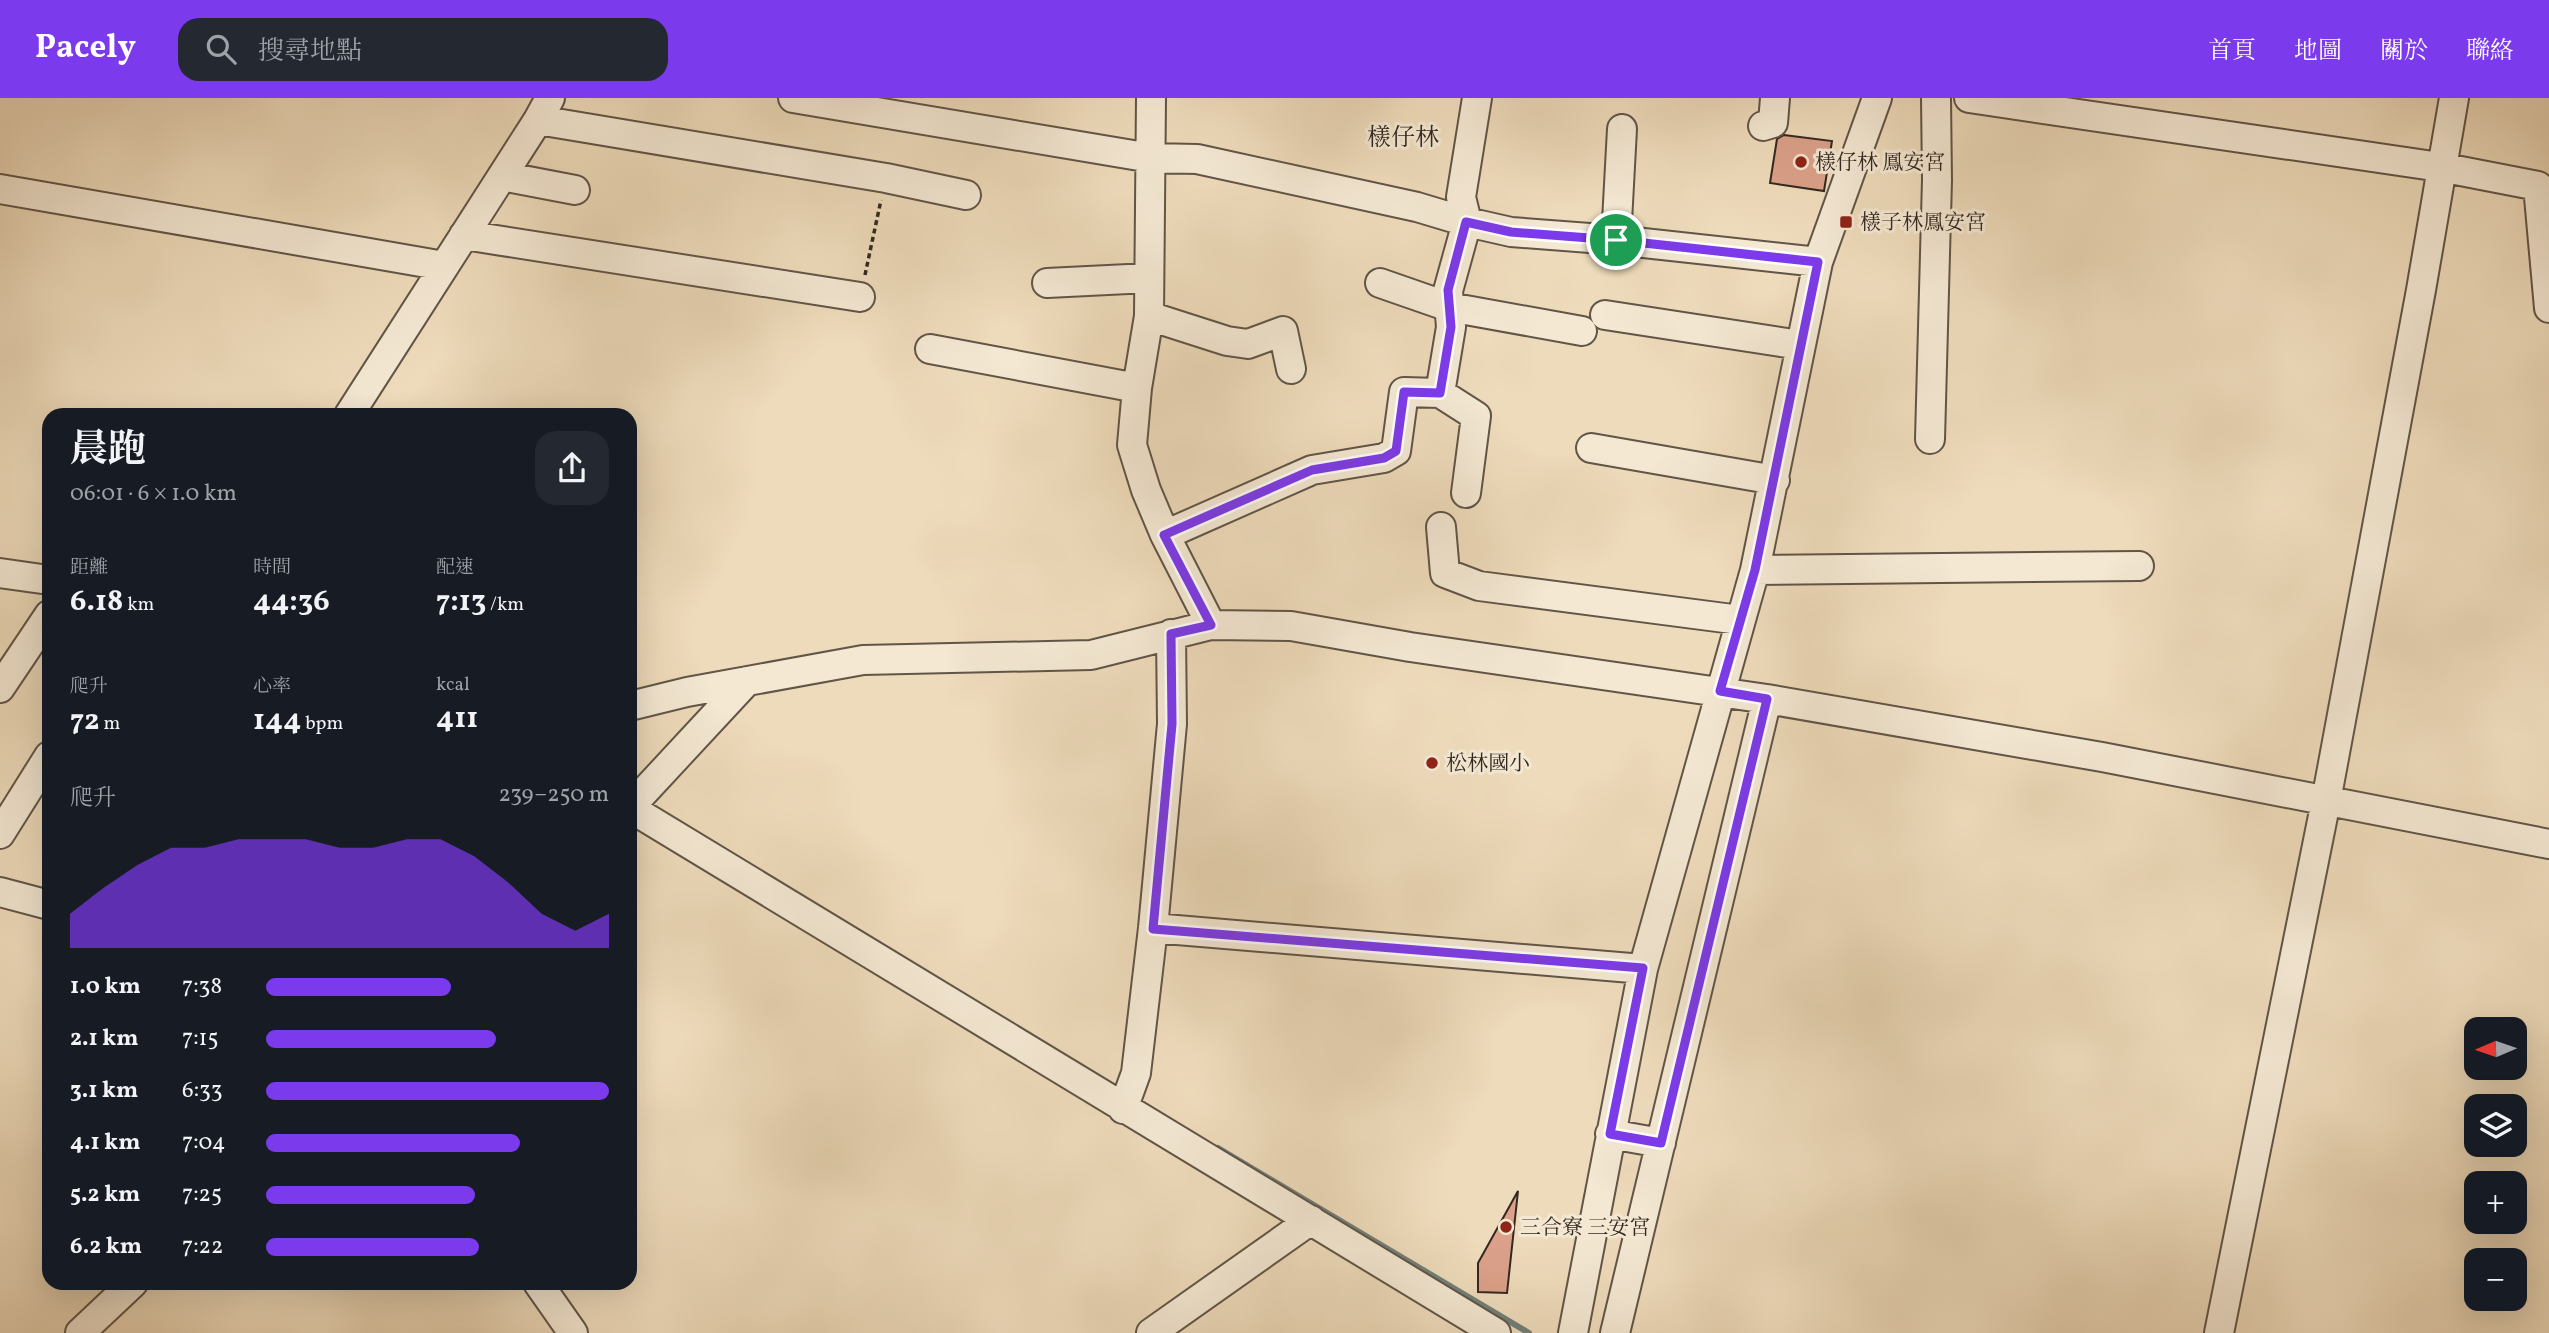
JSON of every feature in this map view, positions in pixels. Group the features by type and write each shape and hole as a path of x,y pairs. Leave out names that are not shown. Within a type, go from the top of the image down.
{"street":[{"path":"793,98 1151,158 1197,159 1417,207 1511,232 1616,240 1818,262"},
{"path":"1151,98 1149,316 1137,388 1132,445 1164,535 1211,625"},
{"path":"1440,393 1451,327 1448,290 1466,222 1461,197 1477,98"},
{"path":"1763,126 1773,122 1774,98"},
{"path":"1573,1333 1643,968 1755,570 1818,262 1877,98"},
{"path":"1930,439 1937,180 1936,98"},
{"path":"1969,98 2441,167 2538,186 2549,308"},
{"path":"2219,1333 2326,801 2454,98"},
{"path":"353,408 544,109 569,127 886,178 966,195"},
{"path":"1616,240 1622,129"},
{"path":"502,176 575,190"},
{"path":"0,189 444,266"},
{"path":"464,235 860,297"},
{"path":"1046,283 1149,278"},
{"path":"1380,283 1449,307 1800,345"},
{"path":"1149,316 1227,341 1248,344 1283,331 1291,369"},
{"path":"930,349 1137,388"},
{"path":"1164,535 1312,470 1384,458 1396,451 1404,392 1440,393 1476,416 1466,492"},
{"path":"1591,449 1775,480"},
{"path":"1441,527 1446,573 1479,586 1740,620"},
{"path":"1755,570 2139,566"},
{"path":"0,573 42,579"},
{"path":"0,688 42,625"},
{"path":"637,704 687,691 880,659 1091,655 1211,625 1291,626 1410,647 1720,691 2102,757 2549,844"},
{"path":"1123,1109 1136,1073 1153,929 1172,724 1171,634"},
{"path":"637,800 747,681"},
{"path":"1615,1333 1767,699"},
{"path":"0,834 42,767"},
{"path":"637,812 1496,1333"},
{"path":"0,892 42,899"},
{"path":"1153,929 1643,968"},
{"path":"1610,1134 1661,1143"},
{"path":"1152,1333 1311,1220"},
{"path":"80,1333 126,1290"},
{"path":"543,1290 573,1333"}],"path":[{"path":"860,297 886,178"}],"building":[{"name":"檨仔林 鳳安宮","path":"1784,135 1832,141 1824,191 1770,183 1777,139"},
{"name":"三合寮 三安宮","path":"1518,1191 1507,1293 1478,1292 1478,1263"}],"waterway":[{"path":"1218,1148 1529,1333"}],"place":[{"name":"檨仔林 鳳安宮","path":"1801,162"},
{"name":"檨子林鳳安宮","path":"1846,222"},
{"name":"松林國小","path":"1432,763"},
{"name":"三合寮 三安宮","path":"1506,1227"}],"district":[{"name":"檨仔林","path":"1403,137"}],"route":[{"path":"1466,222 1511,232 1616,240 1818,262 1755,570 1720,691 1767,699 1661,1143 1610,1134 1643,968 1153,929 1172,724 1171,634 1211,625 1164,535 1312,470 1384,458 1396,451 1404,392 1440,393 1451,327 1448,290 1466,222"}]}
